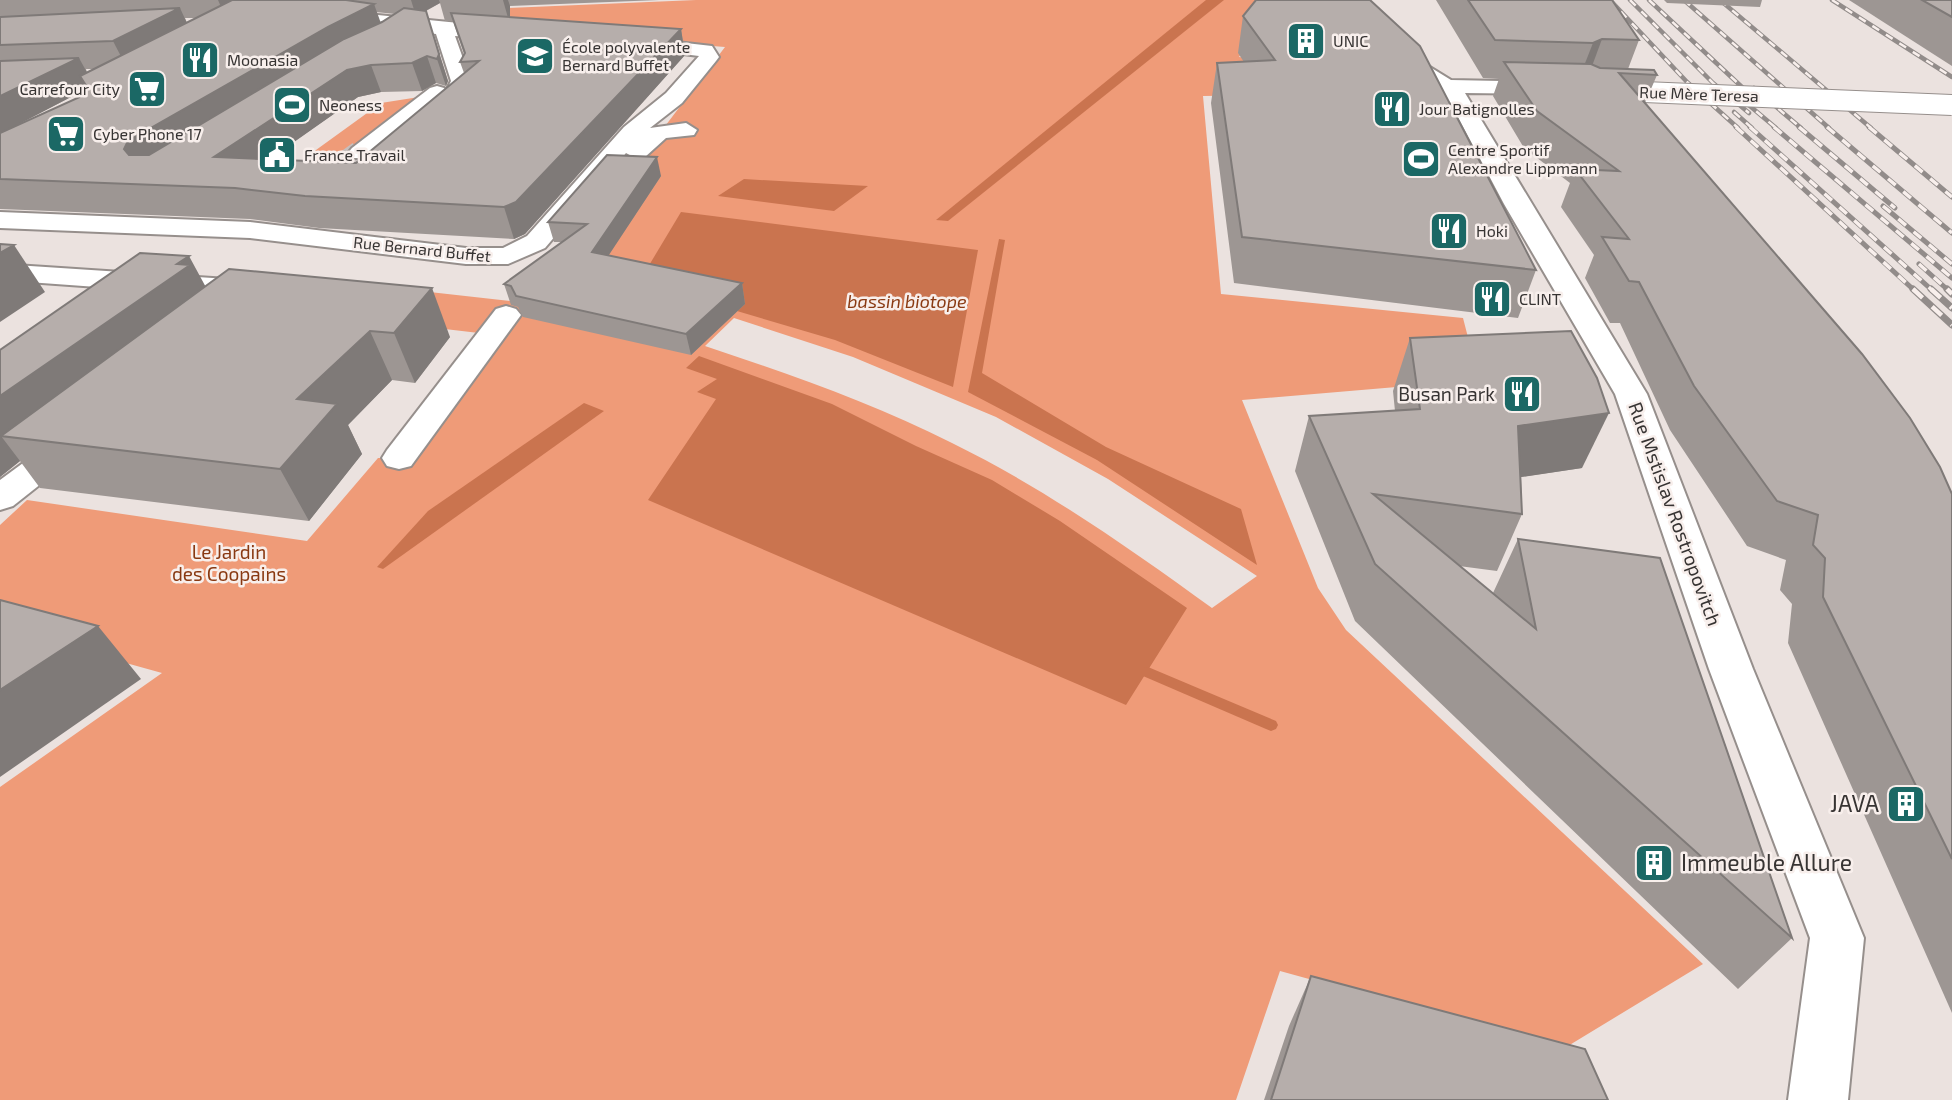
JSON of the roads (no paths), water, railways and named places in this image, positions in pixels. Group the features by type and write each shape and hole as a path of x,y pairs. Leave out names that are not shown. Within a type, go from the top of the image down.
{"street":[{"name":"Rue Mstislav Rostropovitch","path":"1349,0 1418,68 1446,86 1459,99 1517,204 1630,394 1731,669 1837,938 1818,1100"},
{"path":"383,42 451,7"},
{"path":"312,15 415,24 444,30 532,36"},
{"path":"360,153 461,81 444,30"},
{"name":"Rue Bernard Buffet","path":"0,219 250,230 466,256 512,255 536,242 632,132 674,98 709,57 705,50 694,47 613,42"},
{"name":"Rue Mère Teresa","path":"1446,86 1952,105"},
{"path":"556,255 650,135 660,129 686,130"},
{"path":"0,272 243,289 250,293 250,305 228,322"},
{"path":"399,458 506,315"},
{"path":"0,498 100,421"}],"water":[{"path":"1206,0 1224,0 948,221 936,220"},
{"path":"744,179 868,186 834,211 718,196"},
{"name":"bassin biotope","path":"681,212 978,250 953,387 835,340 639,282"},
{"name":"bassin biotope","path":"999,239 1005,240 982,373 1106,447 1241,509 1257,565 1097,460 968,392"},
{"path":"699,356 832,404 992,480 1060,521 1187,608 1126,705 648,500 716,399 697,392 717,379 686,368"},
{"path":"584,403 604,411 383,569 377,567 428,511"}],"waterway":[{"path":"1148,672 1271,725"}],"tunnel":[{"path":"360,153 349,161 370,162 401,136"}],"railway":[{"path":"1610,0 1687,82 1738,128"},
{"path":"1630,0 1713,83 1749,113"},
{"path":"1649,0 1759,103"},
{"path":"1684,0 1829,128"},
{"path":"1720,0 1871,128"},
{"path":"1832,0 1952,77"},
{"path":"1754,88 1801,128"},
{"path":"1744,101 1776,128"},
{"path":"1734,112 1752,128"},
{"path":"1736,127 1915,291"},
{"path":"1750,127 1933,291"},
{"path":"1774,127 1952,278"},
{"path":"1799,127 1895,208"},
{"path":"1827,127 1952,233"},
{"path":"1869,127 1952,197"},
{"path":"1883,206 1952,264"},
{"path":"1919,264 1949,291"},
{"path":"1913,289 1952,325"},
{"path":"1931,289 1952,308"},
{"path":"1949,291 1952,294"}],"place":[{"name":"UNIC","path":"1306,41"},
{"name":"École polyvalente Bernard Buffet","path":"535,56"},
{"name":"Moonasia","path":"200,60"},
{"name":"Carrefour City","path":"147,89"},
{"name":"Neoness","path":"292,105"},
{"name":"Jour Batignolles","path":"1392,109"},
{"name":"Cyber Phone 17","path":"66,134"},
{"name":"France Travail","path":"277,155"},
{"name":"Centre Sportif Alexandre Lippmann","path":"1421,159"},
{"name":"Hoki","path":"1449,231"},
{"name":"CLINT","path":"1492,299"},
{"name":"Busan Park","path":"1522,394"},
{"name":"JAVA","path":"1906,804"},
{"name":"Immeuble Allure","path":"1654,863"}],"park label":[{"name":"Le Jardin des Coopains","path":"229,563"}]}
